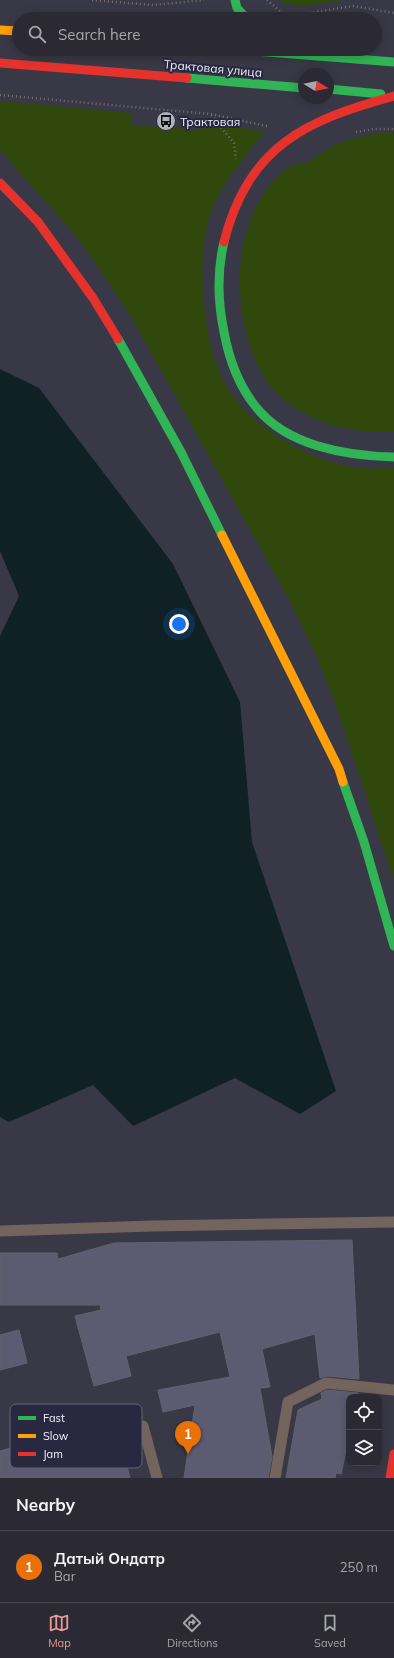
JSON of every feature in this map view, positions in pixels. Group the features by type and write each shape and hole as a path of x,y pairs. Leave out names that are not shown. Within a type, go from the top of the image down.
{"main road":[{"path":"235,0 237,8 241,12"},
{"path":"0,30 12,31"},
{"name":"Трактовая улица","path":"320,56 394,62"},
{"name":"Трактовая улица","path":"0,63 298,88"},
{"path":"334,90 394,95"},
{"path":"394,95 348,108 318,120 290,137 270,155 251,179 238,199 230,219 221,255 219,275 221,320 230,359 247,394 270,422 286,432 333,450 378,458 394,457"},
{"path":"0,182 38,222 94,298 117,336 181,452 339,769 364,842 394,946"},
{"path":"390,1478 394,1454"}],"lane":[{"path":"0,1231 167,1225 394,1222"},
{"path":"275,1478 288,1402 326,1382 394,1390"},
{"path":"143,1426 157,1478"}],"path":[{"path":"92,0 153,5 204,0"},
{"path":"267,0 281,12"},
{"path":"315,12 353,6 394,13"},
{"path":"0,95 210,114 269,126"},
{"path":"210,114 234,143 236,162"},
{"path":"352,133 374,129 394,129"}],"green space":[{"path":"279,0 341,0 309,5 293,5"},
{"path":"0,101 132,113 131,125 202,130 203,120 264,132 229,179 217,199 209,220 203,256 204,303 208,334 220,373 224,382 235,398 248,413 283,440 322,459 342,465 361,468 394,467 394,881 336,705 316,655 292,605 134,322 106,278 76,236 0,150"},
{"path":"389,132 394,133 394,431 360,431 343,428 311,417 296,409 283,399 268,383 255,359 245,328 241,306 241,260 245,238 252,216 262,196 276,178 289,167 305,163 340,143 361,137"}],"shaded area":[{"path":"0,369 39,388 173,564 240,702 252,842 336,1091 300,1114 235,1078 133,1126 93,1085 9,1122 0,1117 0,636 19,596 0,551"}],"building":[{"path":"352,1240 359,1379 327,1376 320,1378 315,1334 262,1349 270,1387 260,1388 272,1457 268,1478 184,1478 195,1405 163,1412 158,1390 230,1377 220,1332 126,1356 131,1376 94,1386 75,1316 101,1310 100,1305 0,1305 0,1253 57,1253 58,1259 114,1243"},
{"path":"19,1330 27,1363 0,1370 0,1335"},
{"path":"327,1390 358,1393 346,1394 346,1451 341,1474 336,1473 335,1478 286,1478 298,1410 322,1399 321,1393"},
{"path":"10,1448 10,1468 127,1468 130,1478 0,1478 0,1451"}],"traffic: fast":[{"path":"235,0 237,8 241,12"},
{"path":"318,56 394,62"},
{"path":"187,78 298,87"},
{"path":"334,90 381,94"},
{"path":"224,242 219,276 220,310 224,332 239,381 256,407 269,420 284,431 301,440 338,451 394,457"},
{"path":"118,339 181,452 222,535"},
{"path":"343,782 364,842 394,946"}],"traffic: slow":[{"path":"0,30 12,31"},
{"path":"222,535 339,769 343,782"}],"traffic: jam":[{"path":"0,63 187,78"},
{"path":"224,242 235,209 248,182 265,160 285,142 308,127 334,115 394,96"},
{"path":"0,183 38,222 93,298 118,339"},
{"path":"390,1478 394,1454"}],"place":[{"name":"Трактовая","path":"166,121"},
{"name":"Датый Ондатр","path":"188,1454"}]}
